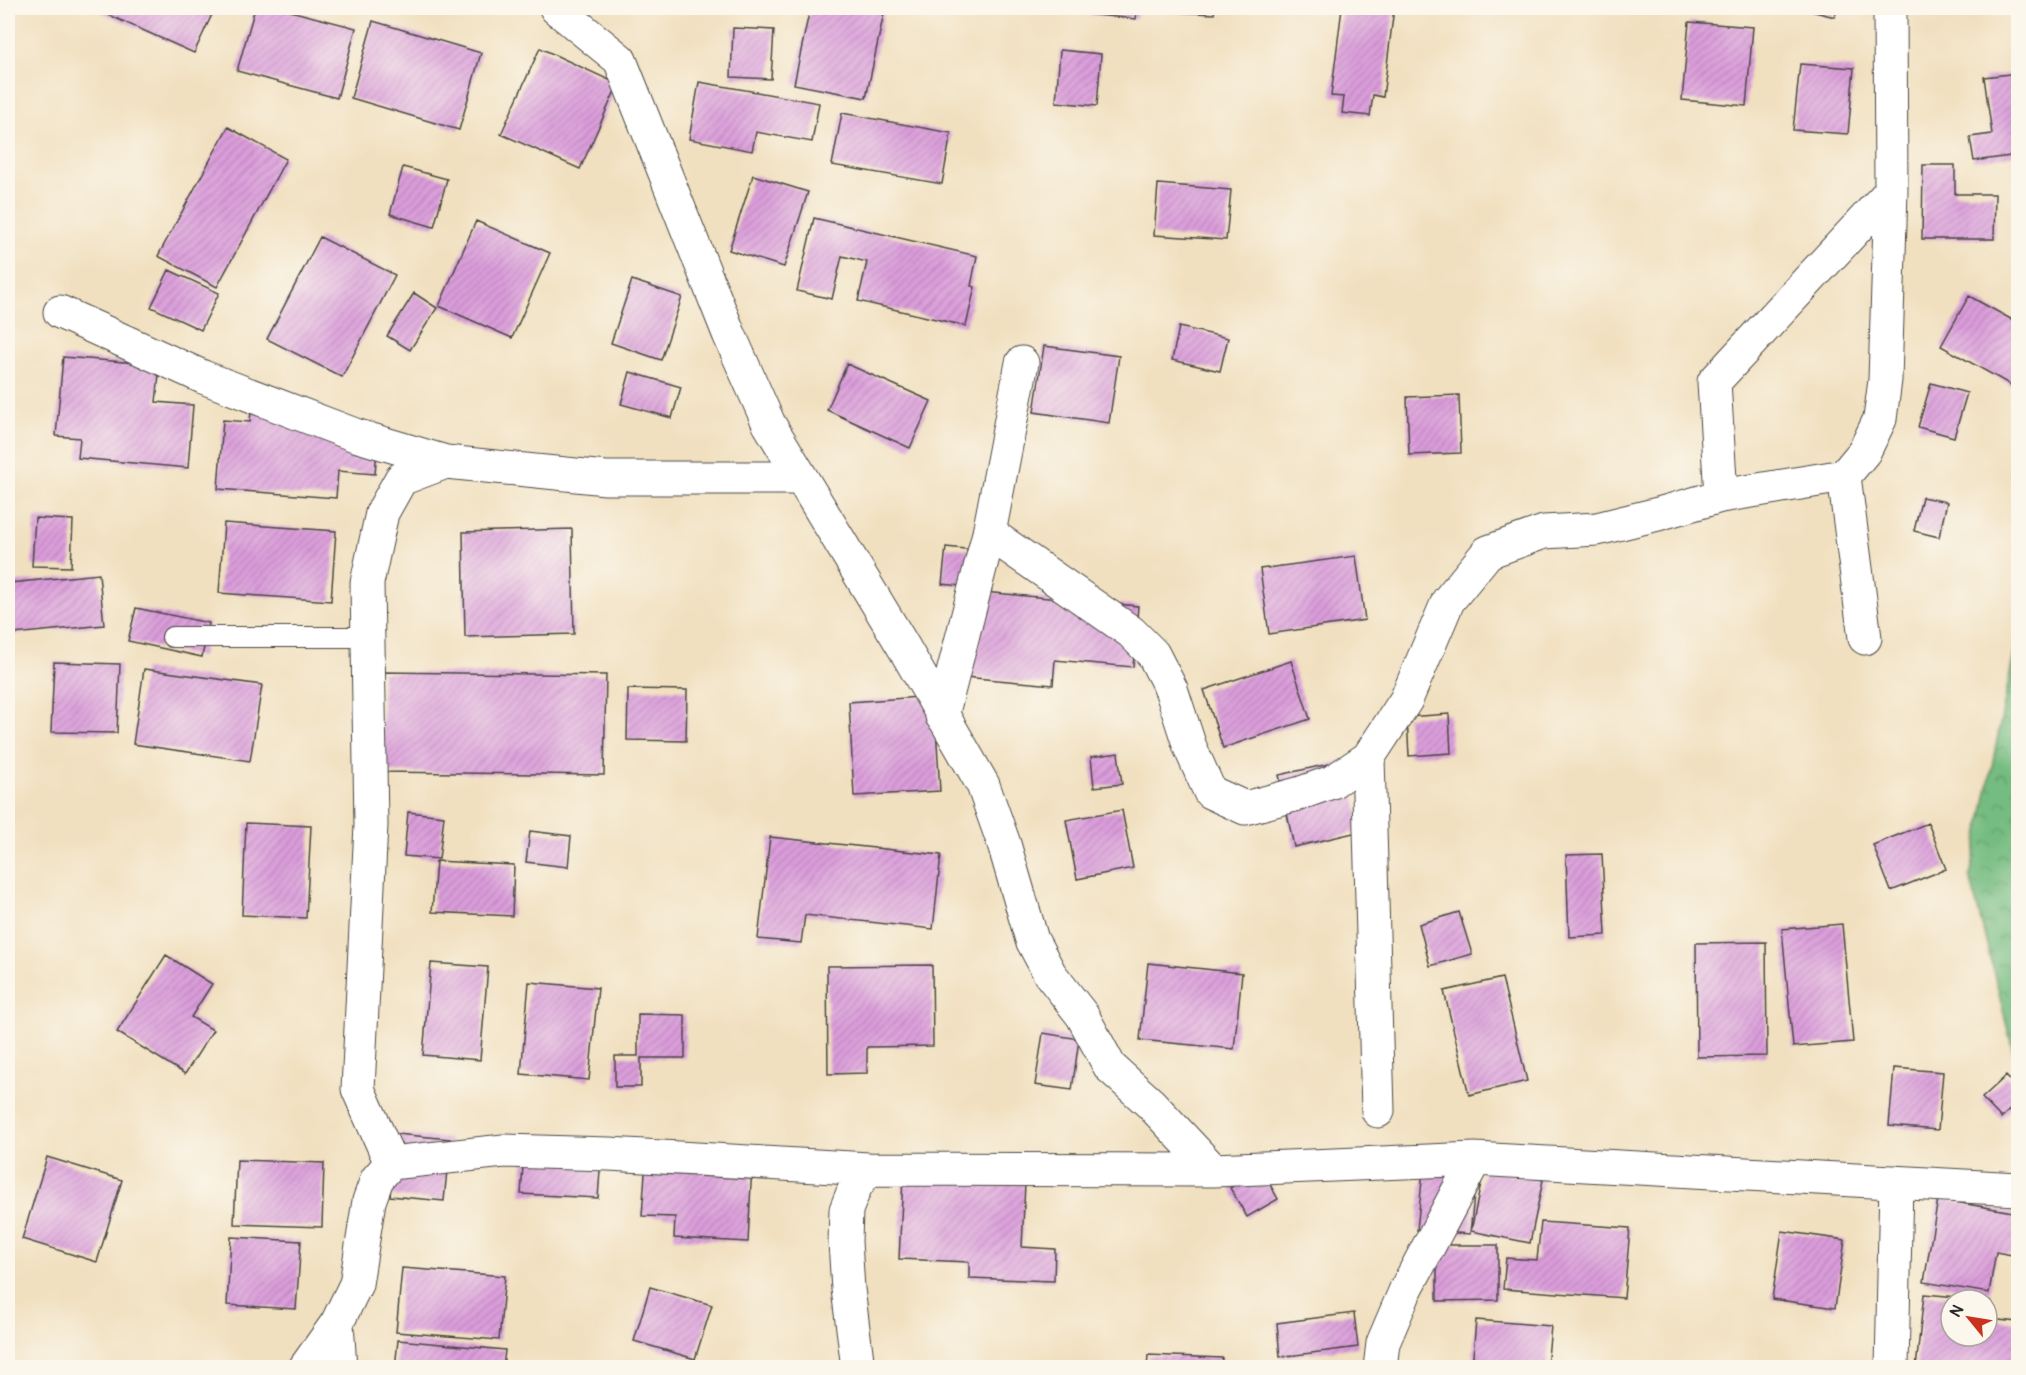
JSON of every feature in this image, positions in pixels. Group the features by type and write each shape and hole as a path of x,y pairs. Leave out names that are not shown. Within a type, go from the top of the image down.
{"street":[{"path":"556,8 620,60 729,334 769,424 903,646 983,786 1004,844 1032,940 1050,974 1082,1016 1110,1067 1151,1104 1212,1170"},
{"path":"989,533 1131,632 1153,654 1170,689 1190,747 1210,792 1245,808 1332,782 1368,758 1406,700 1448,601 1488,552 1544,532 1597,529 1720,496 1844,476 1864,452 1880,419 1885,380 1891,191 1890,8"},
{"path":"1720,496 1714,382 1891,191"},
{"path":"60,312 203,377 355,435 446,462 606,478 801,478"},
{"path":"942,716 989,533 1022,363"},
{"path":"391,1163 358,1089 370,825 367,583 382,513 401,479 446,462"},
{"path":"1844,476 1865,638"},
{"path":"1368,758 1378,1111"},
{"path":"305,1368 337,1323 356,1284 369,1201 377,1179 391,1163 504,1151 609,1154 869,1169 1212,1170 1475,1160 2019,1189"},
{"path":"1380,1368 1383,1343 1406,1289 1475,1160"},
{"path":"858,1368 848,1289 845,1242 846,1210 856,1185 869,1169"},
{"path":"1892,1368 1896,1182"},
{"path":"337,1323 339,1368"}],"lane":[{"path":"172,637 368,637"}],"green space":[{"path":"2018,634 2018,1071 1970,877"}],"building":[{"path":"93,8 215,8 194,53"},
{"path":"255,8 279,8 356,28 337,98 237,71"},
{"path":"810,8 885,8 866,98 794,84"},
{"path":"1056,8 1215,8 1214,14 1137,10 1136,19 1056,11"},
{"path":"1342,8 1394,8 1383,97 1373,95 1370,116 1342,113 1344,97 1331,96"},
{"path":"1799,8 1837,8 1835,17"},
{"path":"373,21 481,53 459,130 351,98"},
{"path":"1689,22 1753,27 1746,106 1682,100"},
{"path":"733,28 774,30 771,79 731,77"},
{"path":"540,48 618,84 580,169 501,134"},
{"path":"1060,50 1101,54 1097,106 1056,102"},
{"path":"1800,64 1854,68 1848,134 1793,130"},
{"path":"2018,73 2018,155 1974,161 1970,137 1992,134 1984,77"},
{"path":"699,82 819,103 812,142 756,132 752,151 689,139"},
{"path":"842,113 951,133 942,184 832,165"},
{"path":"228,127 286,159 217,287 158,256"},
{"path":"1923,165 1955,165 1955,194 1995,194 1994,239 1922,239"},
{"path":"403,167 447,179 434,227 390,214"},
{"path":"753,175 808,192 784,267 729,250"},
{"path":"1158,184 1231,190 1226,240 1154,235"},
{"path":"814,218 977,256 971,286 975,287 966,326 858,301 867,262 842,256 832,299 797,291"},
{"path":"476,221 550,253 512,338 439,306"},
{"path":"320,237 395,275 342,377 267,339"},
{"path":"169,270 219,293 201,330 151,307"},
{"path":"632,280 682,297 661,360 611,343"},
{"path":"414,293 437,308 410,350 387,336"},
{"path":"1969,296 2018,323 2018,389 1941,346"},
{"path":"1179,327 1228,338 1220,371 1172,360"},
{"path":"1044,346 1119,356 1109,423 1034,412"},
{"path":"63,357 160,365 156,402 193,405 188,468 78,458 80,438 56,436"},
{"path":"847,364 931,401 910,448 827,410"},
{"path":"630,372 681,387 672,418 621,404"},
{"path":"1931,383 1967,393 1954,437 1918,427"},
{"path":"1459,395 1461,453 1409,455 1407,397"},
{"path":"252,401 378,435 375,474 338,471 336,498 218,489 223,420 250,422"},
{"path":"1922,497 1947,502 1939,537 1914,531"},
{"path":"35,518 73,520 71,567 32,566"},
{"path":"224,523 336,531 331,601 219,593"},
{"path":"572,529 574,634 465,637 463,532"},
{"path":"946,547 994,552 990,589 942,584"},
{"path":"1356,556 1365,620 1269,634 1260,569"},
{"path":"99,574 104,625 14,634 10,583"},
{"path":"971,591 1138,606 1133,667 1055,660 1053,685 964,677"},
{"path":"136,608 209,623 202,657 128,641"},
{"path":"1291,661 1310,719 1223,748 1204,690"},
{"path":"54,662 120,664 117,733 51,732"},
{"path":"144,669 262,685 250,761 133,744"},
{"path":"382,672 606,675 604,775 381,772"},
{"path":"628,689 687,690 686,741 627,740"},
{"path":"934,696 940,791 854,796 849,702"},
{"path":"1449,714 1451,753 1409,756 1407,717"},
{"path":"1118,753 1122,784 1094,787 1091,757"},
{"path":"1347,760 1362,831 1294,847 1279,775"},
{"path":"1122,810 1133,868 1077,879 1066,820"},
{"path":"408,812 444,816 439,859 404,856"},
{"path":"246,823 311,826 306,918 242,915"},
{"path":"1928,823 1946,869 1891,891 1873,845"},
{"path":"530,831 571,836 568,867 526,862"},
{"path":"770,837 941,855 933,929 805,915 801,943 758,939"},
{"path":"1602,854 1606,935 1569,937 1566,855"},
{"path":"436,861 514,865 512,916 432,912"},
{"path":"1459,912 1472,954 1430,966 1419,924"},
{"path":"1842,924 1853,1042 1793,1047 1782,929"},
{"path":"1766,942 1767,1056 1697,1057 1696,943"},
{"path":"166,955 212,984 191,1017 213,1030 185,1074 117,1032"},
{"path":"431,963 488,967 480,1060 423,1055"},
{"path":"1148,963 1242,973 1234,1049 1140,1040"},
{"path":"932,965 933,1046 867,1047 867,1073 828,1074 827,966"},
{"path":"1502,978 1527,1081 1469,1095 1444,991"},
{"path":"529,982 598,988 589,1080 521,1074"},
{"path":"638,1014 685,1015 685,1058 641,1058 641,1087 615,1087 615,1056 638,1056"},
{"path":"1043,1033 1079,1039 1072,1090 1035,1085"},
{"path":"1894,1068 1943,1072 1938,1130 1889,1126"},
{"path":"2006,1076 2018,1089 2018,1102 2001,1118 1982,1098"},
{"path":"396,1134 450,1139 444,1201 390,1196"},
{"path":"525,1139 602,1143 598,1198 521,1194"},
{"path":"47,1157 122,1180 97,1262 22,1239"},
{"path":"646,1159 752,1164 748,1242 674,1238 675,1217 642,1216"},
{"path":"237,1160 324,1163 322,1227 234,1224"},
{"path":"1424,1161 1477,1166 1470,1234 1417,1230"},
{"path":"1261,1169 1278,1199 1247,1217 1230,1188"},
{"path":"1484,1169 1543,1180 1530,1243 1471,1231"},
{"path":"903,1178 1025,1183 1022,1247 1055,1249 1054,1281 969,1278 969,1262 899,1259"},
{"path":"1938,1199 2018,1213 2018,1256 1996,1252 1990,1288 1959,1288 1924,1282"},
{"path":"1541,1222 1630,1228 1624,1298 1503,1289 1506,1258 1537,1260"},
{"path":"1782,1231 1845,1240 1835,1308 1772,1299"},
{"path":"231,1237 301,1241 296,1309 227,1305"},
{"path":"1437,1245 1498,1245 1498,1300 1437,1301"},
{"path":"402,1268 505,1276 499,1340 396,1332"},
{"path":"650,1287 712,1305 695,1359 634,1341"},
{"path":"1924,1294 1939,1295 1939,1348 1999,1348 1999,1320 2018,1322 2014,1368 1916,1368"},
{"path":"1354,1313 1358,1347 1280,1357 1277,1323"},
{"path":"1476,1320 1551,1326 1547,1368 1472,1368"},
{"path":"398,1340 505,1350 503,1368 395,1368"},
{"path":"1148,1355 1222,1358 1221,1368 1147,1368"}]}
